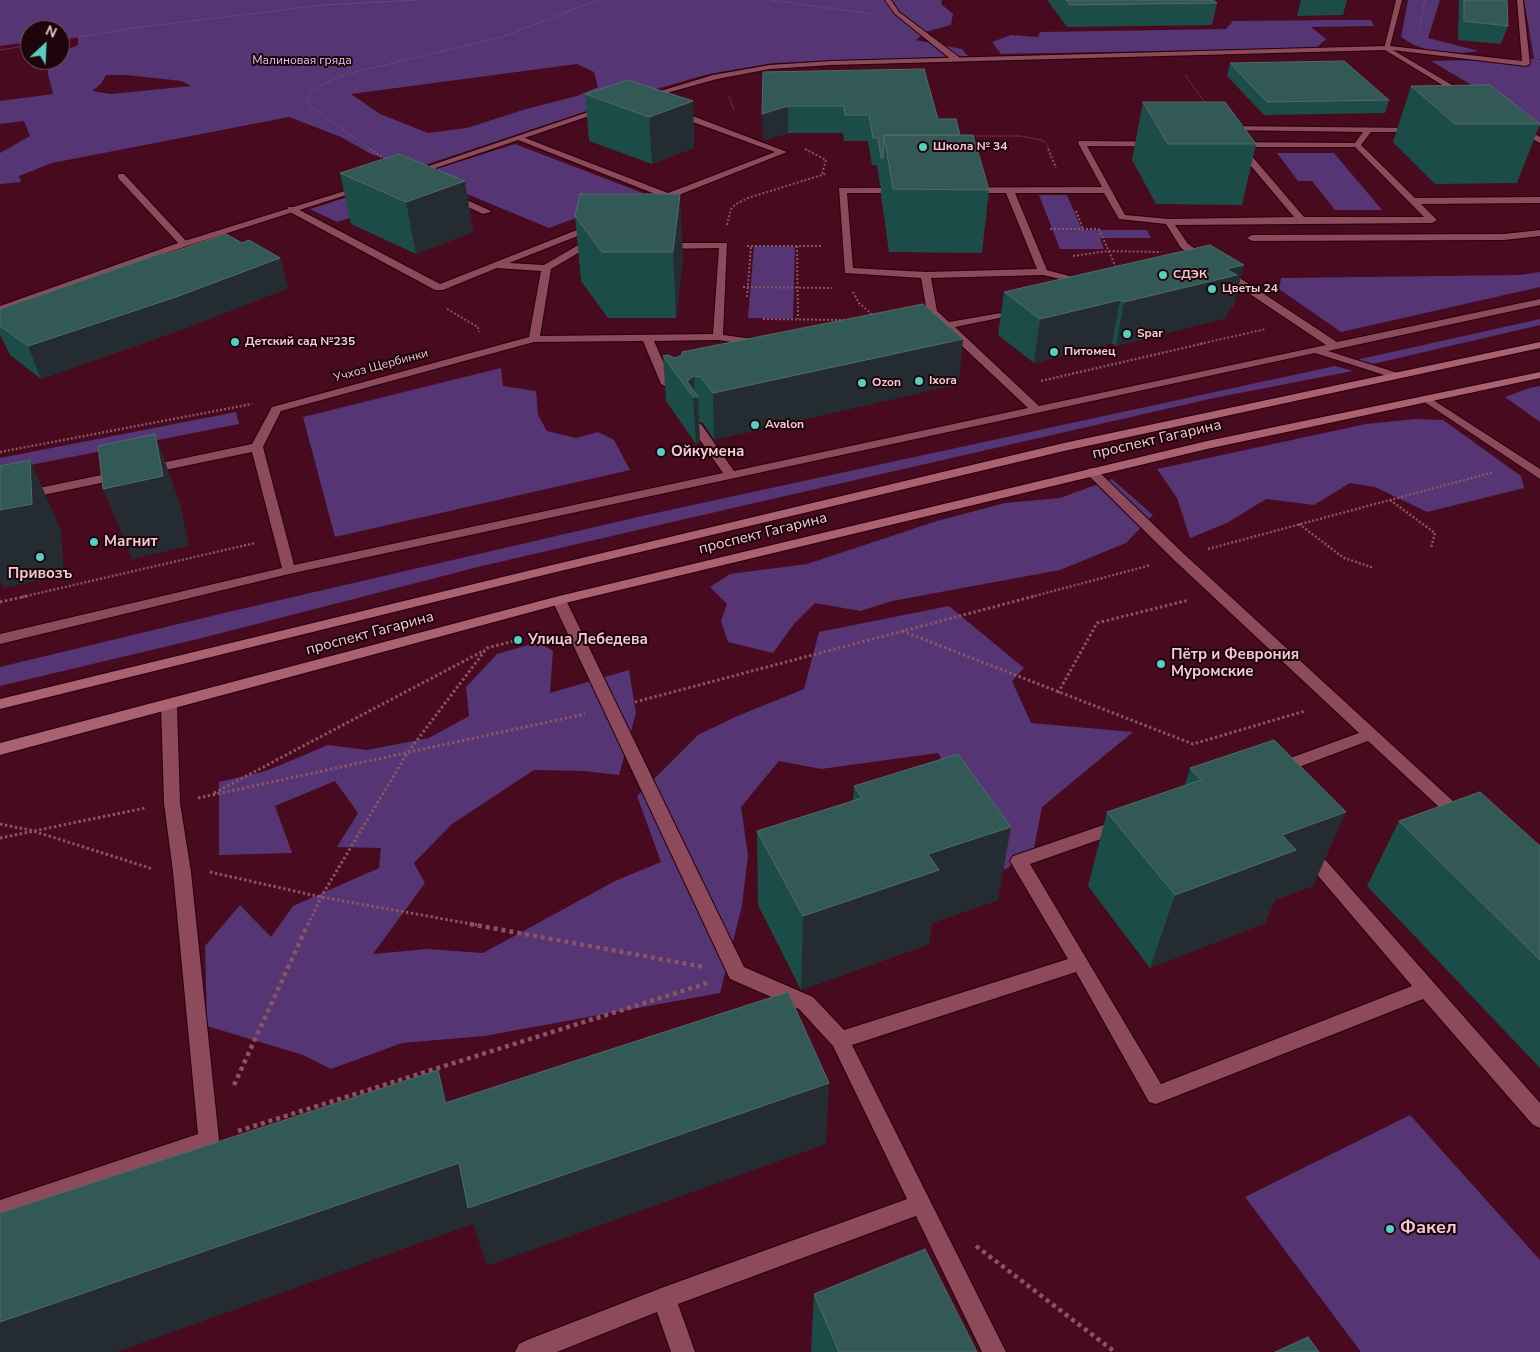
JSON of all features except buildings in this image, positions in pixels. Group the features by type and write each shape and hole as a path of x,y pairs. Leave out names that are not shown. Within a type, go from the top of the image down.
{"main road":[{"name":"проспект Гагарина","path":"0,704 567,565 1054,449 1540,345"},
{"name":"проспект Гагарина","path":"0,749 559,600 1207,445 1540,375"}],"street":[{"path":"888,0 897,13 956,59"},
{"path":"1386,48 1399,0"},
{"path":"650,204 782,152 637,99 716,77 770,66 956,59 1386,48 1526,64 1520,0"},
{"path":"1386,48 1475,101"},
{"path":"408,175 619,105"},
{"path":"1507,121 1540,141"},
{"path":"1223,128 1427,130"},
{"path":"1357,145 1369,130"},
{"path":"1514,131 1523,131"},
{"path":"518,138 668,196"},
{"path":"1082,143 1237,145 1357,145 1432,220 1169,222 1122,217 1082,143"},
{"path":"1237,145 1301,220"},
{"path":"408,175 424,183"},
{"path":"120,176 184,244"},
{"path":"0,309 184,244 372,185"},
{"path":"1097,288 1070,278 1042,272 926,275 848,271 842,190 1106,190"},
{"path":"1009,190 1042,272"},
{"path":"441,191 486,212"},
{"path":"1415,201 1540,200"},
{"path":"291,209 439,288 604,222"},
{"path":"1169,222 1184,246 1334,345"},
{"path":"1252,238 1504,237 1540,233"},
{"path":"496,265 546,268 583,246 611,246"},
{"path":"648,246 724,246 718,337"},
{"path":"534,339 546,268"},
{"path":"926,275 932,312 1037,410"},
{"path":"0,639 289,570 1540,302"},
{"path":"919,332 1030,308"},
{"name":"Учхоз Щербинки","path":"257,447 276,408 534,339 718,337 776,345"},
{"path":"647,338 672,386"},
{"path":"1314,350 1397,376"},
{"path":"1427,399 1540,475"},
{"path":"697,427 731,476"},
{"path":"0,500 257,447 289,570"},
{"path":"1092,472 1179,557 1469,825"},
{"path":"559,600 737,974 806,1003 840,1040 994,1352"},
{"path":"0,1211 208,1140 182,872 172,803 169,705"},
{"path":"1264,774 1371,734"},
{"path":"1137,819 1019,861 1156,1095 1426,989"},
{"path":"1297,840 1540,1118"},
{"path":"840,1040 1080,963"},
{"path":"527,1352 664,1298 921,1204"},
{"path":"664,1298 683,1352"}],"path":[{"path":"323,5 325,0"},
{"path":"70,38 134,28 323,5 420,0"},
{"path":"408,175 312,108 307,101 310,94 327,82 347,74 502,37 598,0"},
{"path":"771,0 846,10 908,22"},
{"path":"0,50 20,47"},
{"path":"1184,74 1223,128"},
{"path":"731,95 728,97 735,112"},
{"path":"966,136 1020,136 1041,140 1046,143 1056,167 1056,170 1050,173"},
{"path":"800,147 824,157 826,160 822,174"},
{"path":"832,174 822,174 736,204 728,214 724,246 846,246"},
{"path":"1025,229 1108,229"},
{"path":"1097,288 1120,276 1099,229"},
{"path":"797,246 798,319"},
{"path":"439,288 440,299 444,307 478,327 479,330 470,356"},
{"path":"852,288 860,303 879,321 870,320"},
{"path":"762,319 852,320"},
{"path":"0,452 258,403"},
{"path":"0,838 30,830 211,795 609,708 1522,464"},
{"path":"1389,499 1435,533 1431,548"},
{"path":"1299,524 1344,558 1374,568"},
{"path":"0,602 280,537"},
{"path":"1058,693 1097,623 1197,598"},
{"path":"901,631 1194,744 1314,708"},
{"path":"211,795 488,648 518,640"},
{"path":"234,1086 321,896 408,752 488,648"},
{"path":"0,824 30,830 170,874 196,869 321,896 737,974"},
{"path":"208,1140 737,974"},
{"path":"968,1240 1115,1352"}],"green space":[{"name":"Малиновая гряда","path":"0,0 942,0 941,4 953,14 951,25 925,32 916,40 962,49 968,56 773,63 709,74 638,94 416,168 371,154 341,137 289,117 52,163 19,176 21,182 0,184 0,153 30,136 24,121 0,124 0,101 53,94 48,70 70,70 70,49 78,45 78,37 70,38 70,20 20,20 20,43 0,46","holes":["577,64 594,72 598,87 577,96 526,109 467,128 428,133 380,114 351,94","106,75 126,75 182,81 191,86 111,94 92,91 101,84"]},
{"path":"1408,0 1440,0 1428,38 1479,51 1462,53 1431,51 1412,44 1401,37"},
{"path":"1524,0 1540,0 1540,59 1538,59 1540,60 1540,126 1431,61 1534,59"},
{"path":"1371,20 1374,26 1311,27 1326,39 1316,48 1001,54 992,42 1011,35 1038,37 1040,32 1226,29 1233,21"},
{"path":"515,144 643,193 549,228 450,187 337,222 310,209"},
{"path":"1277,153 1334,153 1382,210 1335,210 1312,181 1298,181"},
{"path":"1039,195 1067,195 1082,230 1147,230 1151,238 1100,238 1104,249 1060,249"},
{"path":"754,246 795,247 793,319 748,318"},
{"path":"1540,272 1540,287 1341,332 1279,289 1281,278 1520,275"},
{"path":"1540,319 1540,325 1373,364 1356,360"},
{"path":"1335,366 1353,371 1214,398 482,566 202,638 0,686 0,667 224,613 651,514"},
{"path":"501,368 503,386 536,391 538,415 547,431 576,438 598,432 614,440 630,470 335,537 303,417"},
{"path":"1540,386 1540,422 1505,397 1530,388"},
{"path":"236,412 239,424 0,471 0,458"},
{"path":"1416,419 1443,420 1521,476 1524,488 1427,512 1375,487 1350,483 1314,505 1266,499 1227,523 1190,538 1177,498 1157,469 1366,424"},
{"path":"1112,479 1153,515 1126,543 1060,570 892,601 860,611 815,603 794,624 773,653 728,642 721,621 727,604 710,587 730,574 807,564 937,521 1005,503 1060,498"},
{"path":"949,606 1024,668 1012,681 1031,723 1133,732 1042,807 1034,848 1005,870 938,753 821,769 779,761 741,807 748,855 742,906 720,993 484,1036 402,1043 331,1069 303,1055 207,1026 205,946 240,905 271,937 293,906 379,868 381,848 337,847 358,813 335,781 275,806 292,853 219,855 219,782 266,771 328,745 367,750 429,738 469,716 466,687 497,654 538,642 553,651 550,693 629,670 636,713 619,775 584,771 534,770 452,824 414,863 425,883 373,954 427,949 483,953 615,881 661,862 637,796 698,735 735,717 804,689 819,632"},
{"name":"Факел","path":"1410,1115 1540,1260 1540,1352 1361,1352 1245,1197"}],"place":[{"name":"Школа № 34","path":"923,147"},
{"name":"СДЭК","path":"1163,275"},
{"name":"Цветы 24","path":"1212,289"},
{"name":"Spar","path":"1127,334"},
{"name":"Детский сад №235","path":"235,342"},
{"name":"Питомец","path":"1054,352"},
{"name":"Ixora","path":"919,381"},
{"name":"Ozon","path":"862,383"},
{"name":"Avalon","path":"755,425"},
{"name":"Ойкумена","path":"661,452"},
{"name":"Магнит","path":"94,542"},
{"name":"Привозъ","path":"40,557"},
{"name":"Улица Лебедева","path":"518,640"},
{"name":"Пётр и Феврония Муромские","path":"1161,664"},
{"name":"Факел","path":"1390,1229"}]}
